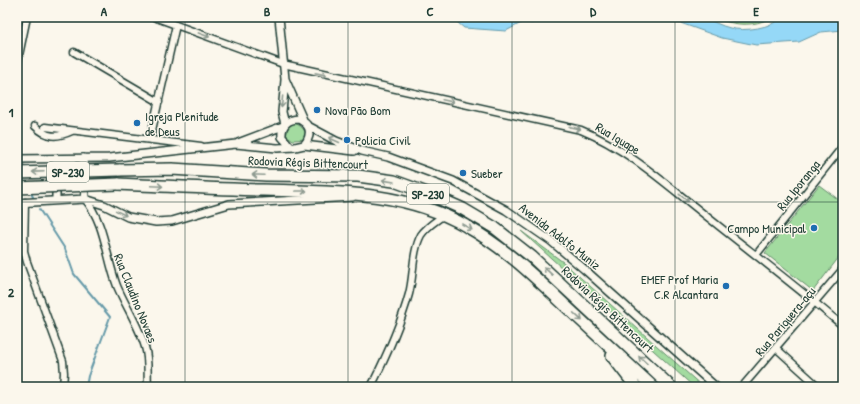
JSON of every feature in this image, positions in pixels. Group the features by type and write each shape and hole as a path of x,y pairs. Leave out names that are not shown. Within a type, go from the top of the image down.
{"highway":[{"name":"Rodovia Régis Bittencourt","path":"17,173 172,169 266,175 358,176 394,181 427,193 462,209 495,228 532,256 671,387"},
{"name":"Rodovia Régis Bittencourt","path":"17,188 118,184 319,191 370,194 424,207 465,225 501,248 533,275 653,387"},
{"path":"591,329 636,387"}],"street":[{"path":"17,22 21,17"},
{"path":"17,65 26,17"},
{"name":"Rua Iguape","path":"154,17 283,64 586,132 614,145 647,169 815,302 843,326"},
{"path":"279,17 285,79 282,112 284,125 282,137 290,146"},
{"path":"150,139 176,25"},
{"path":"74,52 159,102"},
{"path":"285,79 310,136 304,145"},
{"path":"236,144 284,125 294,119 336,141 362,151"},
{"path":"35,126 45,134 51,136 63,135 72,130"},
{"path":"45,127 206,147"},
{"path":"17,159 30,160 136,156 236,144 277,148 290,146 299,147 304,145 362,151"},
{"name":"Rua Iporanga","path":"756,255 843,146"},
{"name":"Avenida Adolfo Muniz","path":"362,151 388,157 429,171 474,192 506,210 551,241 716,387"},
{"path":"83,158 85,199"},
{"path":"56,159 56,199"},
{"path":"17,202 56,199 85,199 104,205 128,217 156,222 172,221 229,204 340,199 370,194"},
{"name":"Rua Claudino Novaes","path":"85,199 96,214 109,264 146,349 148,387"},
{"path":"25,202 24,251 63,361 63,387"},
{"path":"371,387 394,339 409,294 417,246 421,235 426,228 444,215"},
{"name":"Rua Pariquera-açu","path":"742,387 777,348 843,269"},
{"path":"777,348 818,387"}],"green space":[{"path":"713,17 772,17 757,23 742,24 728,22"},
{"path":"292,122 302,128 306,133 307,139 293,140 286,135 285,127"},
{"name":"Campo Municipal","path":"819,185 843,203 843,252 813,291 765,253"},
{"path":"521,231 563,262 703,387 694,387"}],"water":[{"path":"451,17 551,17 532,23 523,22 506,31 464,28"},
{"path":"664,17 700,17 727,27 743,30 772,24 782,17 843,17 843,30 821,32 799,42 756,45 722,38"}],"waterway":[{"path":"30,191 33,197"},
{"path":"39,209 65,249 74,274 110,317 88,376 86,387"}],"place":[{"name":"Nova Pão Bom","path":"317,110"},
{"name":"Igreja Plenitude de Deus","path":"137,123"},
{"name":"Policia Civil","path":"347,140"},
{"name":"Sueber","path":"463,173"},
{"name":"Campo Municipal","path":"814,228"},
{"name":"EMEF Prof Maria C.R Alcantara","path":"726,286"}]}
